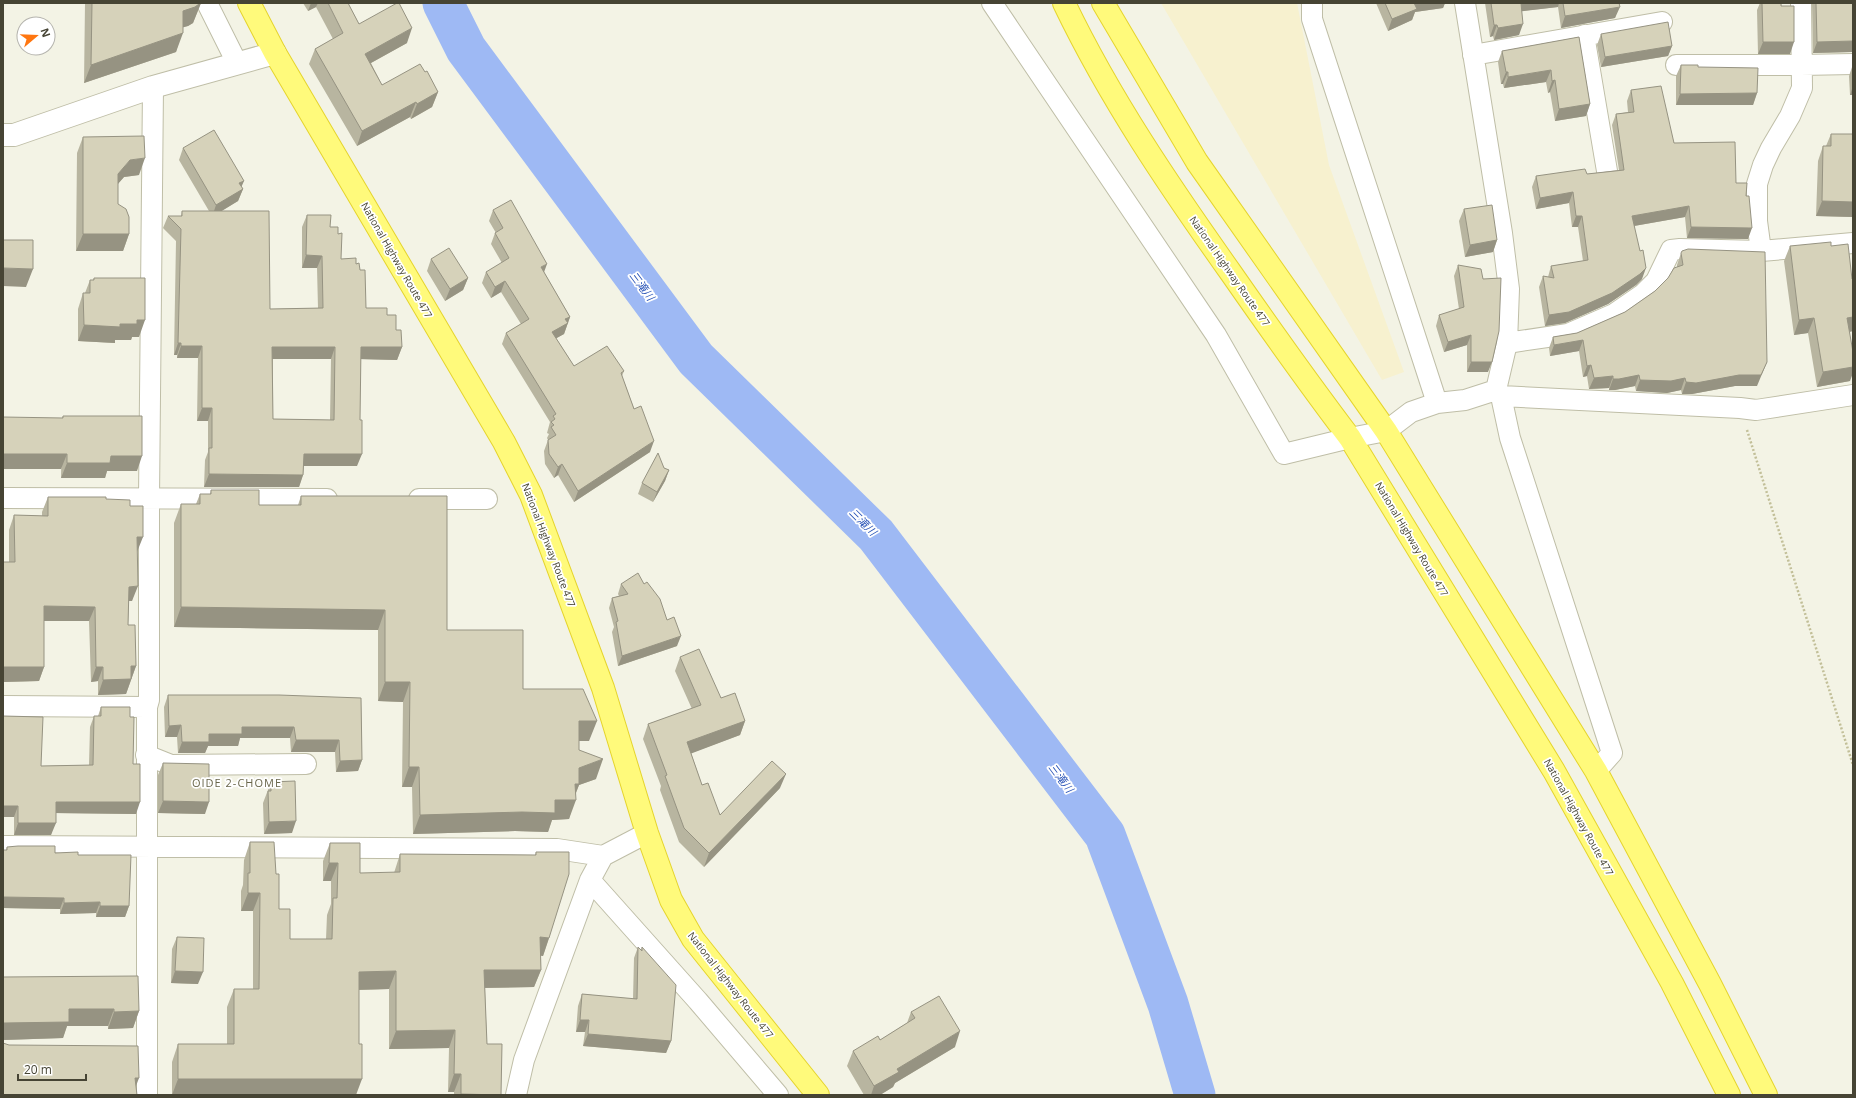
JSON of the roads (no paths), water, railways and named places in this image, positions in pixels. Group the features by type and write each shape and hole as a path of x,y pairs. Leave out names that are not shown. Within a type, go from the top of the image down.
{"highway":[{"name":"National Highway Route 477","path":"249,3 275,53 504,442 531,495 604,688 647,833 671,900 693,939 818,1095"},
{"name":"National Highway Route 477","path":"1064,3 1084,44 1170,187 1318,396 1350,438 1554,771 1672,983 1729,1095"},
{"path":"1103,3 1197,162 1386,431 1596,771 1710,984 1766,1095"}],"street":[{"path":"207,3 237,63"},
{"path":"992,3 1216,335 1284,454 1386,431 1410,412 1437,403 1465,400 1498,393 1756,410 1853,395"},
{"path":"1312,3 1312,19 1437,403"},
{"path":"1465,3 1502,233 1508,282 1507,343 1498,393 1510,438 1612,753 1596,771"},
{"path":"1761,252 1757,221 1757,184 1762,165 1790,116 1802,88 1800,3"},
{"path":"1473,55 1662,22"},
{"path":"1584,35 1607,171"},
{"path":"3,135 14,135 153,87 275,53"},
{"path":"1676,65 1801,66 1853,64"},
{"path":"147,1095 146,754 147,707 149,700 149,499 153,87"},
{"path":"1507,343 1568,334 1614,314 1643,294 1656,281 1671,250 1761,252 1853,243"},
{"path":"3,498 345,499"},
{"path":"400,499 487,499"},
{"path":"3,706 147,707"},
{"path":"146,754 171,765 306,764"},
{"path":"516,1095 524,1060 590,880 603,856 647,833"},
{"path":"3,846 557,849 603,856"},
{"path":"590,880 698,1001 778,1095"},
{"path":"125,1050 147,1042"}],"waterway":[{"name":"三滝川","path":"443,3 466,49 696,359 876,535 1105,835 1168,1004 1195,1095"}],"district":[{"name":"OIDE 2-CHOME","path":"237,783"}]}
